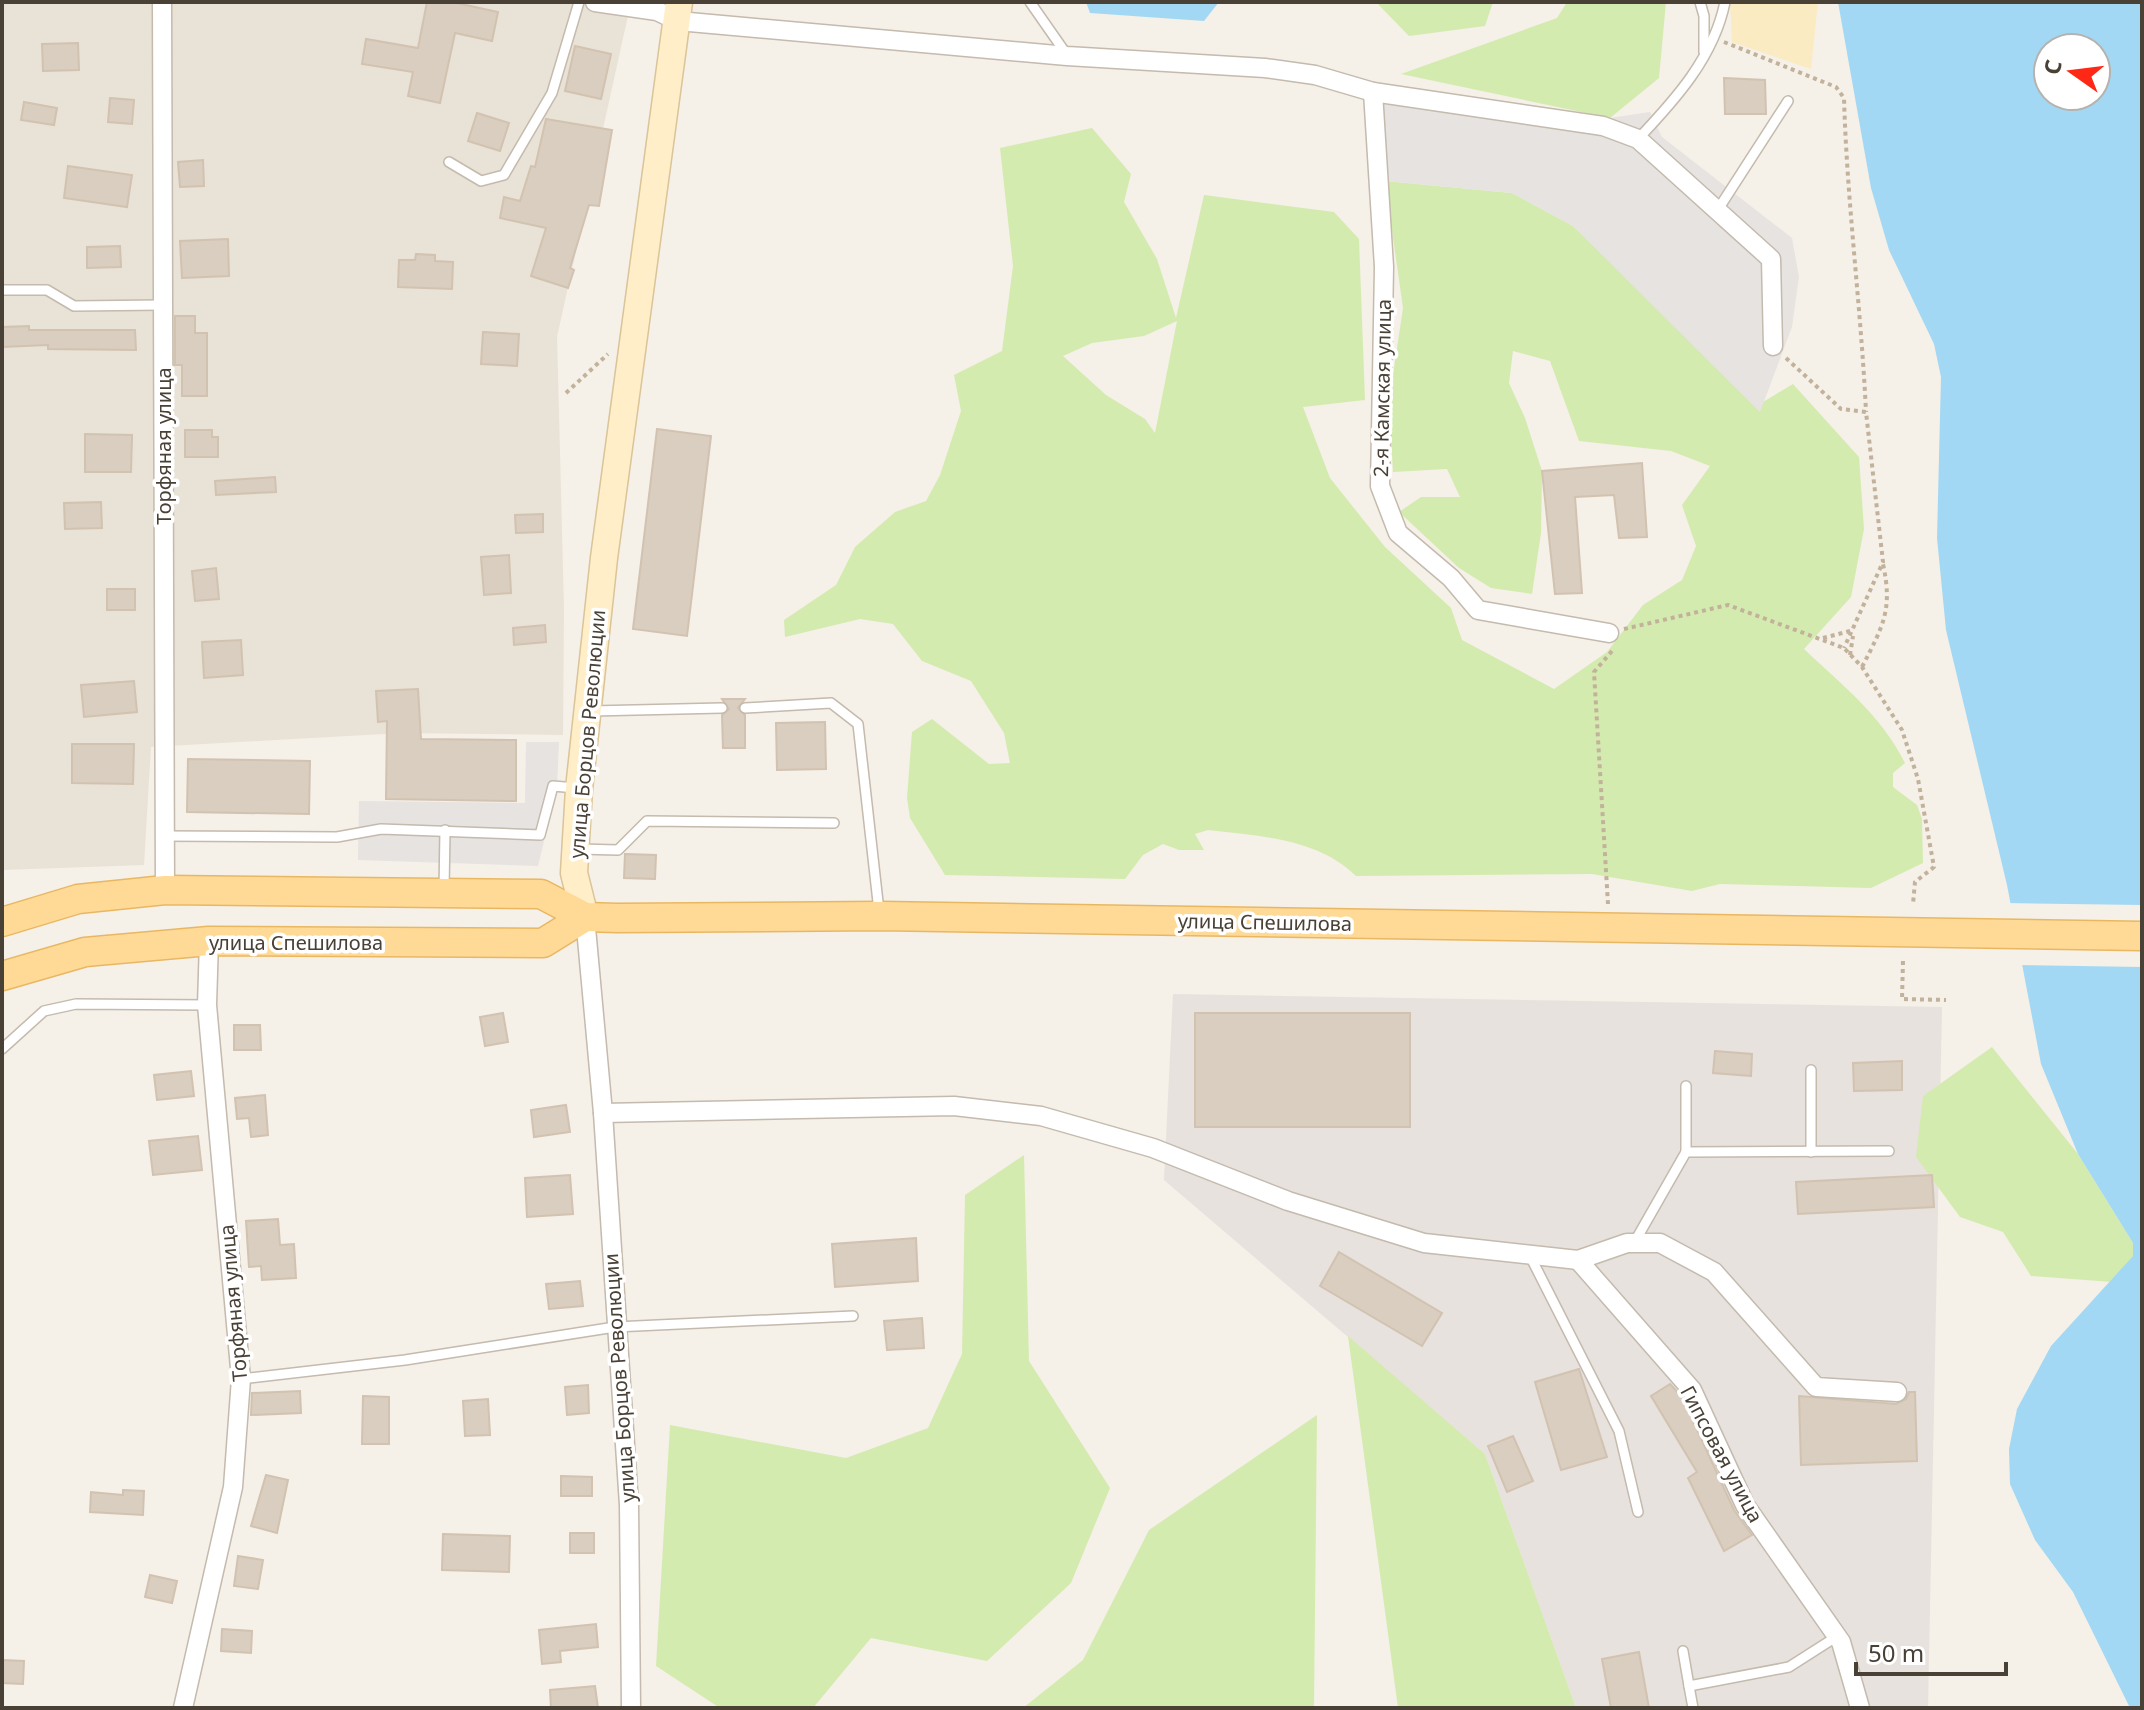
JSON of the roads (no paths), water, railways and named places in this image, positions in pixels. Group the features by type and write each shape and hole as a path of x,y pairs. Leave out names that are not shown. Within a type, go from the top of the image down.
{"main road":[{"name":"улица Спешилова","path":"2,922 78,899 165,890 541,894 585,917 880,916 2142,936"},
{"name":"улица Спешилова","path":"2,976 85,952 209,941 543,943 585,917"}],"street":[{"name":"Торфяная улица","path":"162,2 165,890"},
{"path":"595,2 1067,56 1265,68 1315,75 1373,92 1603,126 1638,139 1771,259 1773,346"},
{"name":"улица Борцов Революции","path":"631,1708 629,1505 603,1113 585,917 574,873 579,789 626,379 678,12"},
{"name":"2-я Камская улица","path":"1373,92 1384,267 1380,486 1398,533 1451,578 1478,610 1617,641"},
{"name":"Торфяная улица","path":"183,1708 233,1487 241,1379 207,1005 209,941"},
{"path":"603,1113 954,1106 1041,1116 1153,1148 1288,1201 1424,1243 1578,1260 1634,1243 1660,1243 1714,1272 1816,1387 1897,1392"},
{"name":"Гипсовая улица","path":"1578,1260 1692,1390 1745,1505 1836,1637 1860,1708"}],"lane":[{"path":"449,162 481,181 504,175 552,93 579,2"},
{"path":"1030,2 1067,56"},
{"path":"1700,2 1704,16 1704,56"},
{"path":"1638,139 1676,99 1704,56 1725,2"},
{"path":"1717,211 1788,101"},
{"path":"2,290 47,290 74,306 162,305"},
{"path":"745,708 831,703 858,724 880,916"},
{"path":"589,711 722,708"},
{"path":"163,836 337,837 381,829 540,835 553,786 579,789"},
{"path":"575,849 618,850 647,821 834,823"},
{"path":"444,893 445,830"},
{"path":"2,1049 44,1011 76,1004 207,1005"},
{"path":"1811,1070 1811,1152"},
{"path":"1634,1243 1686,1152 1686,1086"},
{"path":"1686,1152 1889,1151"},
{"path":"1529,1254 1619,1431 1638,1512"},
{"path":"241,1379 405,1360 615,1327 853,1316"},
{"path":"1689,1686 1789,1667 1836,1637"},
{"path":"1683,1651 1693,1708"}],"water":[{"path":"1086,2 1219,2 1204,21 1090,13"},
{"path":"1838,2 2142,2 2142,1708 2130,1708 2073,1592 2035,1540 2010,1484 2009,1449 2017,1409 2051,1346 2133,1256 2133,1243 2078,1154 2041,1064 2007,885 1946,630 1937,538 1941,377 1934,344 1889,250 1871,188"}]}
